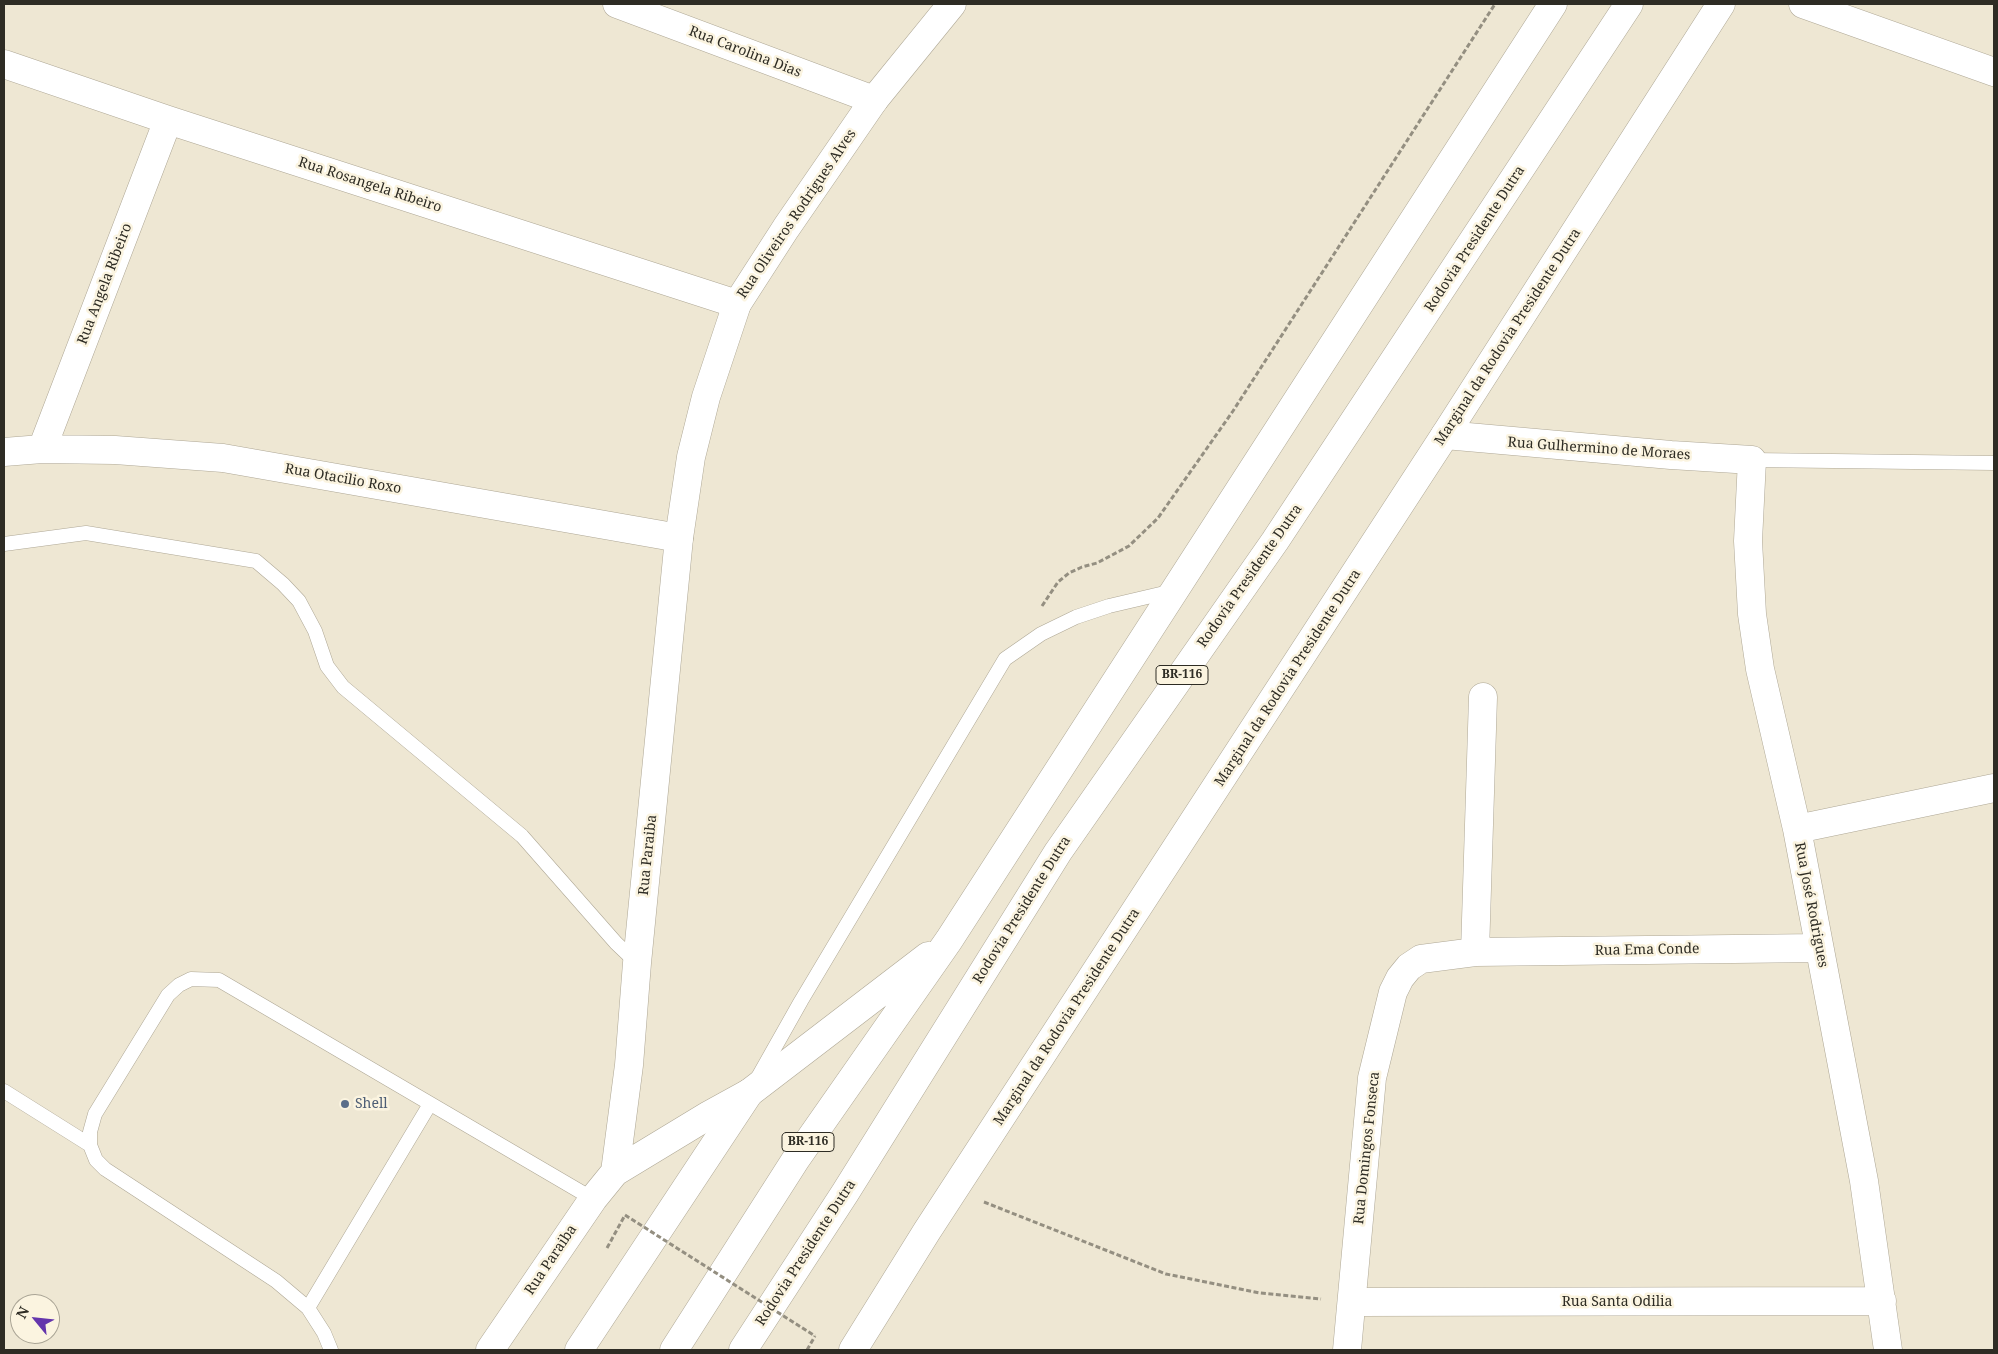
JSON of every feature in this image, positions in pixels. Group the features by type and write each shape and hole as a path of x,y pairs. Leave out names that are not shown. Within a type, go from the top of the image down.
{"main road":[{"name":"Rua Carolina Dias","path":"617,4 874,100"},
{"name":"Rua Oliveiros Rodrigues Alves","path":"680,538 691,457 706,397 738,304 786,228 874,100 952,4"},
{"name":"BR-116","path":"674,1350 796,1159 949,940 1553,4"},
{"name":"Rodovia Presidente Dutra","path":"742,1350 844,1193 1058,852 1275,541 1629,4"},
{"name":"Marginal da Rodovia Presidente Dutra","path":"853,1350 927,1231 1445,435 1721,4"},
{"path":"1803,4 1994,72"},
{"name":"Rua Rosangela Ribeiro","path":"4,64 168,120 738,304"},
{"name":"Rua Angela Ribeiro","path":"42,449 168,120"},
{"name":"Rua Gulhermino de Moraes","path":"1445,435 1752,460"},
{"name":"Rua Otacilio Roxo","path":"4,452 42,449 115,450 223,458 680,538"},
{"name":"Rua José Rodrigues","path":"1752,460 1748,541 1752,614 1760,669 1796,828 1864,1181 1888,1350"},
{"name":"Rua Paraiba","path":"615,1172 629,1065 637,962 680,538"},
{"path":"1475,952 1483,698"},
{"path":"1796,828 1994,788"},
{"path":"579,1350 749,1093 949,940"},
{"name":"Rua Ema Conde","path":"1421,959 1475,952 1819,948"},
{"name":"Rua Domingos Fonseca","path":"1347,1350 1353,1302 1372,1078 1393,992 1409,967 1421,959"},
{"name":"Rua Paraiba","path":"490,1350 594,1198 615,1172 749,1093"},
{"name":"Rua Santa Odilia","path":"1353,1302 1882,1301"}],"lane":[{"path":"1752,460 1994,464"},
{"path":"4,544 86,533 256,561 283,584 299,602 315,631 327,666 343,687 522,836 616,943 637,962"},
{"path":"749,1093 806,993 1005,659 1041,634 1076,617 1109,606 1174,591"},
{"path":"331,1350 324,1333 308,1308 276,1281 105,1169 96,1160 90,1145 90,1132 95,1114 168,995 179,985 191,979 219,980 594,1198"},
{"path":"4,1091 90,1145"},
{"path":"308,1308 430,1104"}],"path":[{"path":"1037,613 1058,582 1069,573 1097,563 1129,546 1158,518 1233,411 1495,4"},
{"path":"978,1200 1166,1274 1260,1293 1353,1302"},
{"path":"625,1215 815,1336 807,1350"}],"place":[{"name":"Shell","path":"345,1104"}]}
